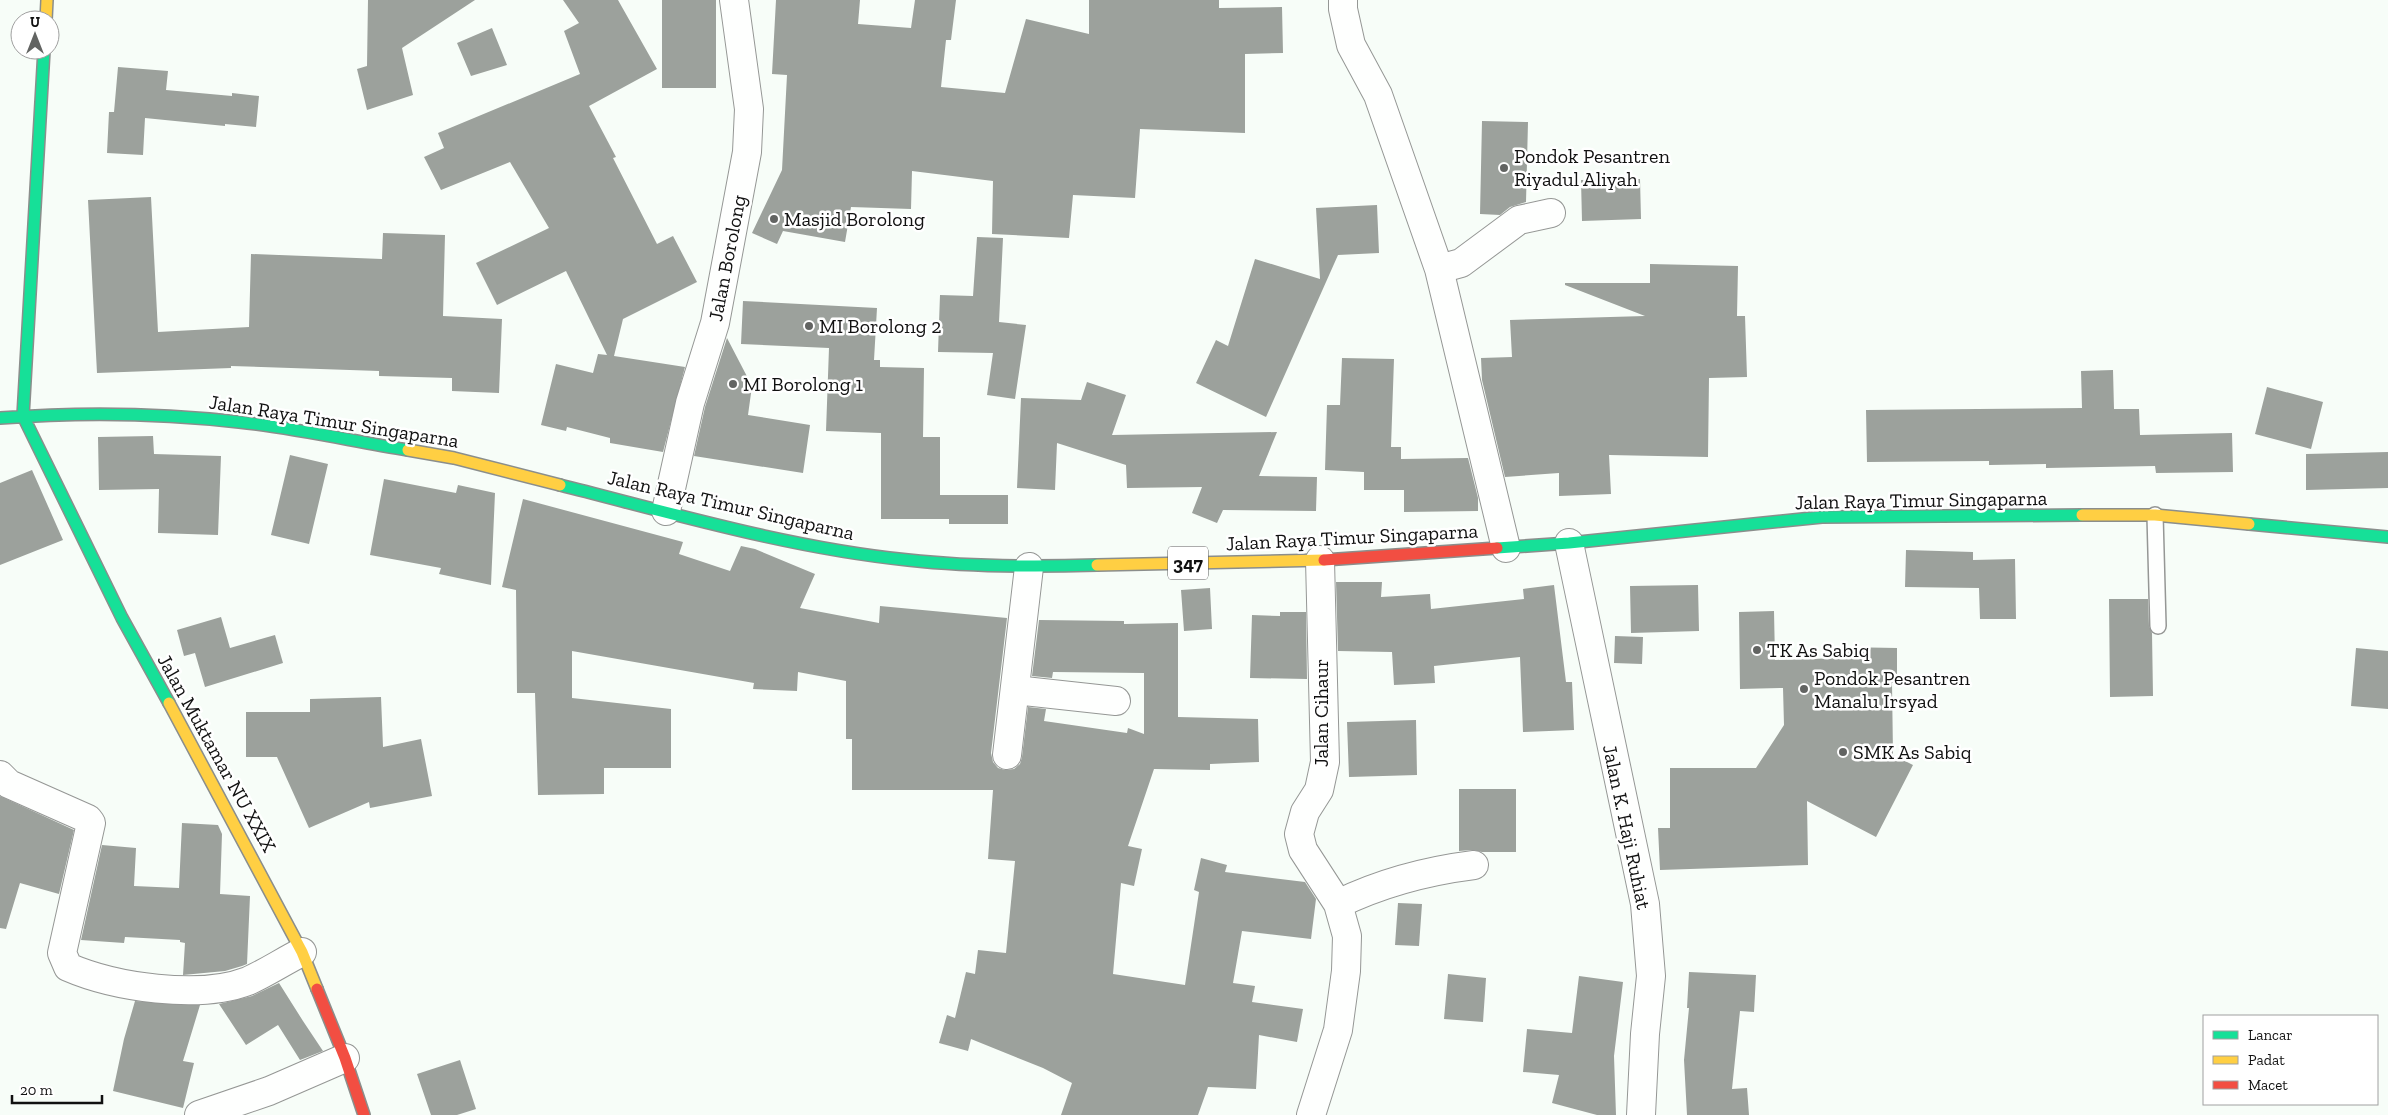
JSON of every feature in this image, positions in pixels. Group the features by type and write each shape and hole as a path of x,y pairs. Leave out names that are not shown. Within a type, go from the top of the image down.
{"main road":[{"path":"23,416 43,60"},
{"name":"Jalan Raya Timur Singaparna","path":"0,418 23,416 139,415 240,422 454,458 803,544 908,560 1029,567 1320,560 1569,543 1822,517 2155,515 2388,537"},
{"name":"Jalan Muktamar NU XXIX","path":"23,416 122,618 227,808 302,952 345,1058 364,1115"}],"street":[{"name":"Jalan Borolong","path":"666,511 690,403 715,323 747,152 749,109 734,0"},
{"path":"1343,0 1343,10 1351,45 1378,95 1439,269 1506,548"},
{"path":"1439,269 1461,263 1519,220 1551,213"},
{"name":"Jalan K. Haji Ruhiat","path":"1569,543 1645,904 1651,976 1645,1034 1642,1115"},
{"name":"Jalan Cihaur","path":"1311,1115 1338,1030 1346,971 1347,936 1338,904 1303,850 1299,834 1305,812 1319,790 1325,762 1320,560"},
{"path":"1008,754 1029,567"},
{"path":"1015,690 1116,702"},
{"path":"0,775 9,784 88,819 91,823 62,953 68,967 84,974 166,990 201,990 247,981 302,952"},
{"path":"1338,904 1363,891 1416,874 1474,865"},
{"path":"199,1115 269,1091 345,1058"}],"lane":[{"path":"2155,515 2158,626"}],"building":[{"path":"368,0 475,0 402,48 413,95 367,110 357,69 367,66"},
{"path":"563,0 618,0 657,69 589,106 616,157 613,158 657,244 673,236 697,282 623,319 614,356 685,367 663,452 610,443 610,438 567,427 566,431 541,425 556,364 593,373 598,354 607,355 566,271 497,305 476,263 549,228 510,162 441,190 424,157 444,148 438,133 580,74 564,31 579,23"},
{"path":"662,0 716,0 716,88 662,88"},
{"path":"776,0 860,0 858,24 911,28 915,0 956,0 951,40 946,40 941,87 1005,93 1026,19 1089,34 1089,0 1219,0 1219,8 1282,7 1283,53 1245,54 1245,133 1140,129 1135,198 1073,195 1069,238 992,234 993,181 912,171 911,209 851,207 845,242 783,231 777,244 752,233 782,170 787,75 772,74"},
{"path":"492,28 507,65 471,76 457,43"},
{"path":"118,67 168,71 166,90 232,96 232,93 259,96 256,127 225,124 225,126 145,118 143,155 107,153 109,112 114,112"},
{"name":"Pondok Pesantren Riyadul Aliyah","path":"1482,121 1528,122 1526,202 1510,207 1500,215 1480,214"},
{"path":"1640,179 1641,219 1582,221 1581,180"},
{"path":"151,197 158,332 249,327 251,254 382,259 383,233 445,235 443,316 502,319 499,393 452,391 452,378 379,376 379,371 231,366 231,368 97,373 88,200"},
{"path":"1377,205 1379,253 1338,255 1266,417 1196,383 1216,340 1228,346 1255,259 1320,279 1316,208"},
{"path":"977,237 1003,238 999,322 1026,325 1015,399 987,395 993,353 938,352 940,295 973,296"},
{"path":"1650,264 1738,266 1737,316 1745,316 1747,377 1709,378 1708,457 1609,455 1611,494 1559,496 1559,473 1505,477 1482,380 1481,358 1512,357 1510,320 1645,316 1565,285 1565,283 1650,283"},
{"path":"743,301 877,308 874,360 880,360 880,367 924,368 923,437 940,437 940,495 1008,495 1008,524 949,524 949,519 881,519 881,433 826,431 829,348 741,344"},
{"name":"MI Borolong 1","path":"727,338 752,386 748,415 810,425 803,473 694,456 705,407"},
{"path":"1342,358 1394,359 1391,447 1401,447 1401,459 1468,458 1478,498 1478,511 1404,512 1404,490 1364,490 1364,472 1325,470 1327,405 1340,405"},
{"path":"2113,370 2114,409 2139,409 2140,435 2232,433 2233,472 2156,473 2155,466 2046,468 2046,464 1989,465 1989,461 1867,462 1866,410 2082,408 2081,371"},
{"path":"1087,382 1126,395 1112,435 1277,432 1259,476 1317,477 1316,511 1223,510 1217,523 1192,513 1202,487 1127,488 1126,465 1057,443 1055,490 1017,488 1021,398 1081,400"},
{"path":"2267,387 2323,402 2311,449 2255,434"},
{"path":"153,436 154,454 221,456 218,535 158,533 159,489 99,490 98,437"},
{"path":"2388,452 2388,488 2306,490 2306,454"},
{"path":"290,455 328,464 309,544 271,535"},
{"path":"32,470 63,540 0,565 0,483"},
{"path":"384,479 456,493 458,485 495,493 491,585 439,574 441,568 370,555"},
{"path":"523,499 683,542 679,554 730,571 741,546 755,549 815,574 800,608 879,623 880,606 1007,618 991,753 993,762 998,768 1005,770 1014,769 1020,764 1028,707 1046,709 1044,721 1127,733 1128,728 1144,734 1144,673 1053,672 1052,678 1032,676 1039,620 1124,621 1124,624 1178,623 1178,717 1258,719 1259,762 1210,764 1210,770 1154,769 1128,846 1142,849 1134,886 1121,883 1113,974 1185,985 1199,892 1194,890 1201,858 1227,865 1225,872 1305,882 1316,899 1311,939 1242,931 1233,983 1255,986 1252,1002 1303,1009 1297,1042 1259,1035 1256,1089 1208,1087 1198,1115 1061,1115 1072,1083 1043,1068 971,1039 968,1051 939,1043 947,1015 955,1018 966,972 975,974 978,950 1006,953 1015,861 988,859 993,790 852,790 852,739 846,739 846,681 798,672 797,691 753,689 754,683 572,651 572,698 671,709 671,768 604,768 604,794 538,795 535,693 517,693 516,590 502,587"},
{"path":"1906,550 1973,552 1973,560 2015,559 2016,619 1980,619 1979,588 1905,587"},
{"path":"1336,582 1382,582 1381,597 1430,594 1431,609 1524,599 1523,589 1554,585 1566,682 1572,682 1574,730 1523,732 1520,657 1434,666 1435,683 1394,685 1392,652 1338,651"},
{"path":"1698,585 1699,631 1631,633 1630,586"},
{"path":"1210,588 1212,629 1184,631 1181,590"},
{"path":"2109,599 2148,599 2149,626 2152,633 2153,696 2110,697"},
{"path":"1774,611 1775,660 1842,658 1842,647 1897,648 1897,683 1892,683 1893,755 1913,765 1876,837 1807,801 1808,865 1660,870 1658,828 1670,828 1670,768 1756,768 1784,725 1783,688 1740,689 1739,612"},
{"path":"1280,612 1306,612 1307,679 1250,678 1252,615 1280,616"},
{"path":"221,617 230,648 275,635 283,663 205,687 195,653 184,656 177,630"},
{"path":"1615,636 1643,637 1642,664 1614,663"},
{"path":"2356,648 2388,651 2388,709 2351,706"},
{"path":"381,697 383,747 421,739 432,796 370,808 369,802 309,828 277,757 246,757 246,712 310,712 310,699"},
{"path":"1416,720 1417,775 1349,777 1347,722"},
{"path":"1459,789 1516,789 1516,852 1459,851"},
{"path":"0,796 74,830 59,894 20,883 6,929 0,928"},
{"path":"182,823 218,825 222,834 220,894 250,896 247,964 225,971 183,975 185,943 180,942 180,940 125,937 124,943 81,940 102,845 136,848 134,886 179,888"},
{"path":"1398,903 1422,904 1419,946 1395,945"},
{"path":"1689,972 1756,975 1754,1012 1740,1011 1732,1089 1747,1088 1749,1115 1687,1115 1684,1060 1689,1008 1687,1008"},
{"path":"1448,974 1486,978 1483,1022 1444,1019"},
{"path":"1579,976 1623,982 1614,1056 1616,1115 1597,1115 1552,1103 1559,1075 1523,1072 1527,1029 1572,1033"},
{"path":"279,983 323,1051 300,1060 278,1025 246,1045 219,1004 252,996"},
{"path":"135,1001 200,1005 183,1061 194,1063 183,1108 113,1091 124,1039"},
{"path":"460,1060 476,1109 457,1115 431,1115 417,1074"}],"traffic: fast":[{"path":"43,60 23,416 122,618 169,703"},
{"path":"0,418 120,414 209,419 282,428 408,450"},
{"path":"560,485 776,539 864,555 979,565 1097,565"},
{"path":"1497,548 1569,543 1822,517 2082,515"},
{"path":"2249,524 2388,537"}],"traffic: slow":[{"path":"46,10 47,0"},
{"path":"408,450 454,458 560,485"},
{"path":"2082,515 2155,515 2249,524"},
{"path":"1097,565 1324,560"},
{"path":"169,703 302,952 317,989"}],"traffic: jam":[{"path":"1324,560 1497,548"},
{"path":"317,989 345,1058 364,1115"}],"place":[{"name":"Pondok Pesantren Riyadul Aliyah","path":"1504,168"},
{"name":"Masjid Borolong","path":"774,219"},
{"name":"MI Borolong 2","path":"809,326"},
{"name":"MI Borolong 1","path":"733,384"},
{"name":"TK As Sabiq","path":"1757,650"},
{"name":"Pondok Pesantren Manalu Irsyad","path":"1804,689"},
{"name":"SMK As Sabiq","path":"1843,752"}]}
